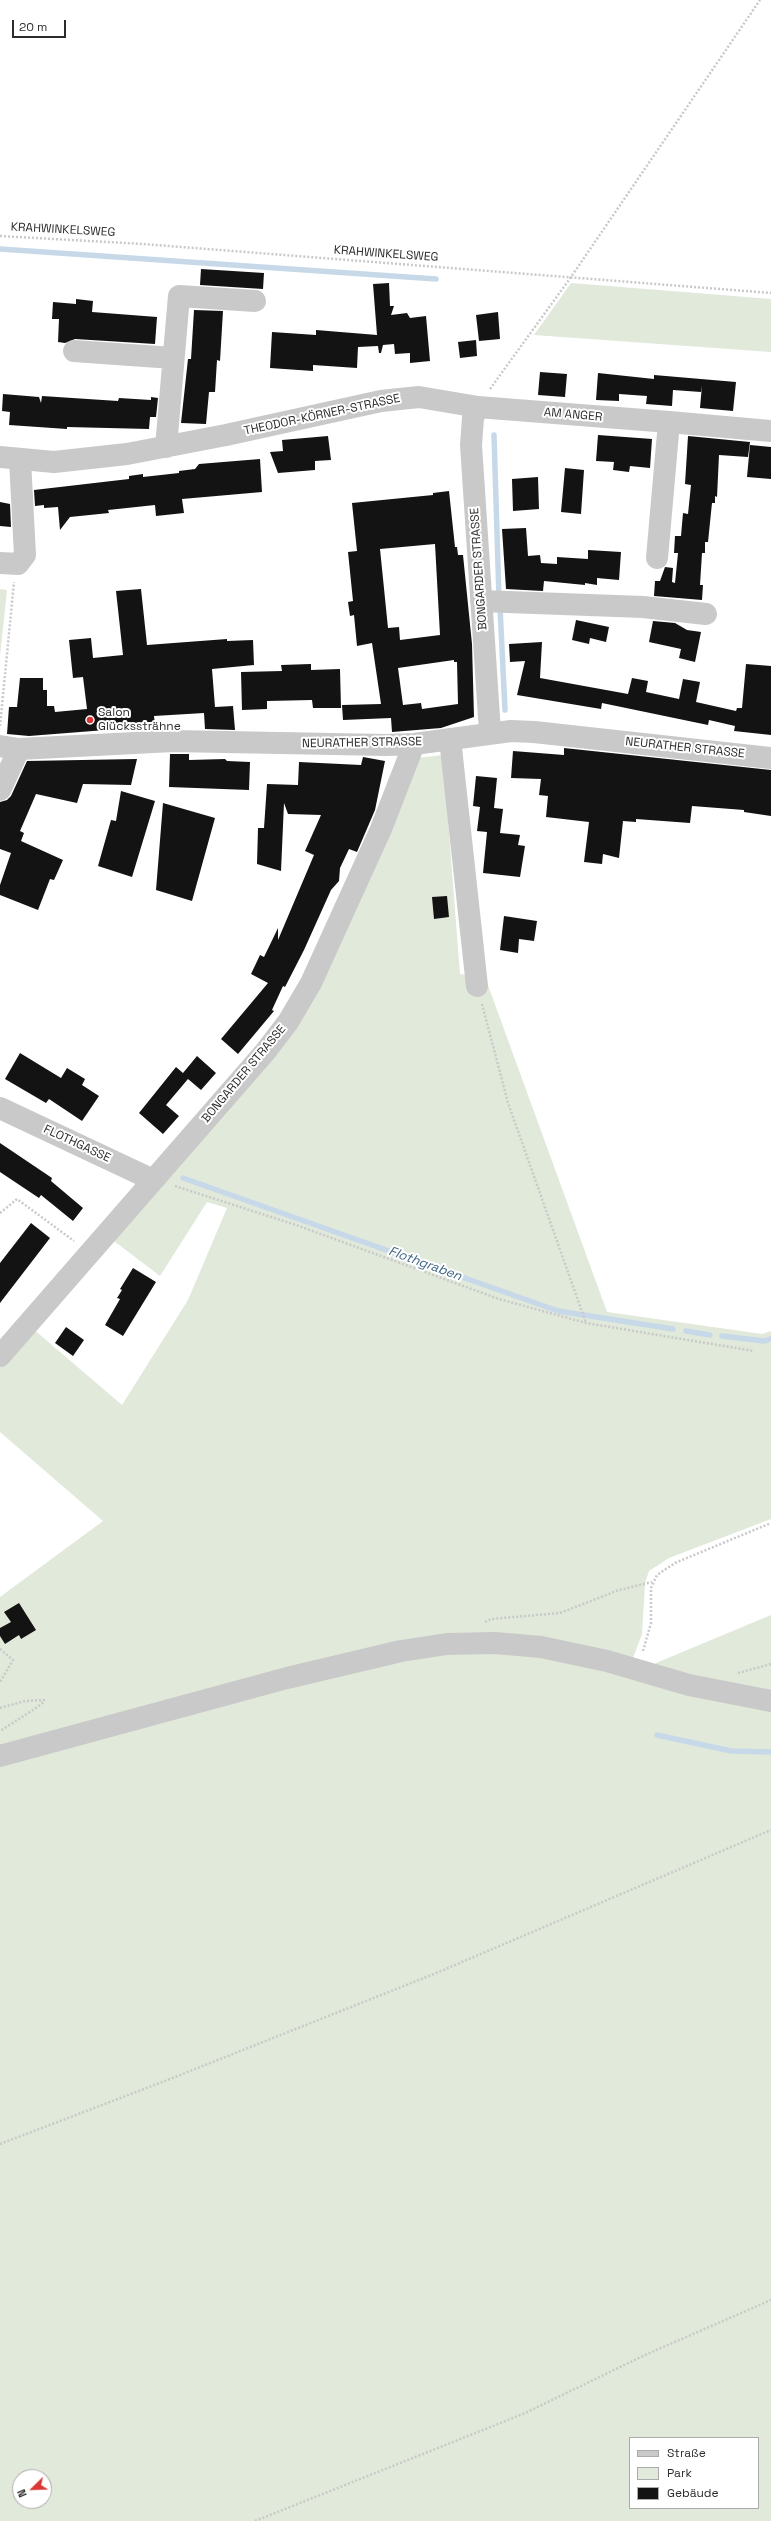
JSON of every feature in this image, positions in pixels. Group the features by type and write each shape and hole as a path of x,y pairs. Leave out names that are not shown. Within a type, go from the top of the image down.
{"street":[{"path":"166,447 178,296 255,301"},
{"path":"74,351 173,358"},
{"name":"THEODOR-KÖRNER-STRASSE","path":"8,564 21,562 25,555 10,458 72,461 166,447 394,399 431,397 478,407"},
{"name":"AM ANGER","path":"478,407 771,431"},
{"name":"BONGARDER STRASSE","path":"478,407 473,418 470,440 493,601 490,732"},
{"path":"657,558 669,422"},
{"path":"493,601 643,607 706,614"},
{"name":"NEURATHER STRASSE","path":"9,747 152,741 364,746 414,744 490,732 534,732 771,758"},
{"path":"450,739 477,986"},
{"name":"BONGARDER STRASSE","path":"0,1356 265,1052 294,1012 318,967 381,829 414,744"},
{"path":"0,790 9,747"},
{"name":"FLOTHGASSE","path":"0,1108 153,1180"},
{"path":"0,1756 367,1658 421,1647 461,1644 495,1644 541,1648 638,1670 689,1686 771,1701"}],"path":[{"path":"478,407 571,277 760,0"},
{"name":"KRAHWINKELSWEG","path":"0,236 143,244 771,294"},
{"path":"0,729 8,564"},
{"path":"477,986 508,1103 586,1323"},
{"path":"153,1180 296,1225 500,1299 586,1323 754,1351"},
{"path":"0,1213 17,1198 89,1253"},
{"path":"638,1670 651,1623 652,1582 657,1575 675,1563 771,1523"},
{"path":"461,1644 491,1619 560,1613 619,1590 652,1582"},
{"path":"0,1649 14,1660 0,1682"},
{"path":"0,1708 25,1701 44,1700 44,1702 33,1710 0,1731"},
{"path":"0,2144 170,2079 434,1974 771,1830"},
{"path":"255,2521 523,2414 645,2355 771,2300"}],"green space":[{"path":"571,283 771,299 771,352 534,335"},
{"path":"0,589 7,590 0,656"},
{"path":"443,755 460,974 485,977 607,1312 762,1334 771,1331 771,1519 669,1558 649,1571 645,1583 642,1634 633,1658 486,1635 0,1749 0,1597 103,1521 0,1432 0,1363 32,1328 122,1405 188,1300 227,1208 207,1202 160,1276 110,1238 287,1034 418,758"},
{"path":"771,1615 771,1694 655,1666 656,1663"},
{"path":"525,1652 771,1707 771,2521 0,2521 0,1763 411,1656"}],"building":[{"path":"201,269 264,273 263,289 200,285"},
{"path":"389,283 390,306 394,306 391,315 407,313 410,318 426,316 430,361 410,363 410,353 395,354 394,344 383,345 381,353 379,353 378,346 358,347 357,368 313,365 313,371 270,368 272,332 316,335 316,330 377,335 373,284"},
{"path":"76,299 93,301 92,312 157,317 155,344 75,339 65,343 58,342 59,319 52,319 53,302 76,304"},
{"path":"194,310 223,311 220,361 217,360 215,392 209,392 206,424 181,423 188,359 191,359"},
{"path":"498,312 500,339 479,341 476,315"},
{"path":"476,340 477,356 460,358 458,342"},
{"path":"540,372 567,374 565,397 538,395"},
{"path":"598,373 654,379 654,375 736,382 733,411 700,408 702,385 701,392 673,390 672,406 646,404 647,396 619,394 619,401 596,400"},
{"path":"3,394 39,397 41,403 42,396 118,401 119,398 151,400 151,397 158,398 156,417 150,417 149,429 67,427 67,429 9,425 10,412 2,411"},
{"path":"598,435 652,439 650,468 630,466 629,472 613,470 614,462 596,461"},
{"path":"328,436 331,460 315,461 315,470 278,473 270,452 283,451 282,440"},
{"path":"688,436 750,442 748,457 719,455 717,497 715,496 715,503 712,503 708,542 705,542 705,553 702,553 700,585 703,585 702,600 654,596 655,581 660,581 665,567 673,568 672,582 675,583 678,553 674,553 675,536 681,536 683,513 688,514 691,485 685,484"},
{"path":"750,445 771,447 771,479 747,477"},
{"path":"260,459 262,492 182,499 184,513 156,516 155,505 108,510 109,513 70,517 60,530 58,507 44,508 44,505 35,506 34,490 129,479 129,476 143,474 143,477 179,473 179,471 195,469 199,464"},
{"path":"565,468 584,470 581,514 561,512"},
{"path":"538,477 539,509 513,511 512,479"},
{"path":"449,491 455,547 457,547 458,555 463,555 472,644 474,717 441,728 392,732 391,718 343,720 342,705 381,704 372,643 357,646 354,615 350,616 348,602 353,601 348,552 357,551 352,503 433,495 433,493","holes":["435,544 440,635 400,640 399,627 388,628 380,549","454,660 454,662 457,662 458,704 422,709 421,703 403,705 398,668"]},
{"path":"0,502 10,504 11,527 0,526"},
{"path":"526,528 528,556 540,555 541,563 557,564 557,557 588,559 588,550 621,552 619,580 597,578 597,585 544,581 543,591 506,589 502,529"},
{"path":"141,589 147,645 227,639 227,641 253,640 254,665 212,669 215,707 233,706 235,730 205,729 204,713 154,716 155,725 131,728 29,736 7,734 9,707 17,707 20,678 43,678 43,690 47,690 47,706 54,706 55,712 87,709 83,677 73,678 69,640 91,638 93,658 123,655 116,591"},
{"path":"576,620 609,627 606,642 590,638 589,644 572,640"},
{"path":"653,621 675,623 687,630 701,632 695,662 679,658 681,649 649,642"},
{"path":"542,642 540,678 628,694 632,678 648,681 646,692 679,699 683,679 700,682 696,702 736,711 737,708 742,708 746,664 771,666 771,735 734,731 735,726 709,720 708,725 602,703 601,709 517,695 525,661 510,662 509,644"},
{"path":"311,664 311,670 340,669 341,708 313,708 312,700 267,701 267,709 242,710 241,672 282,671 281,665"},
{"path":"564,748 771,770 771,816 744,812 744,810 692,806 690,823 636,819 636,822 623,821 619,858 603,854 602,864 584,862 589,822 546,817 548,796 539,795 541,779 511,778 513,751 564,755"},
{"path":"170,754 189,754 189,760 225,759 227,761 250,762 249,790 169,787"},
{"path":"363,757 385,761 375,810 357,852 349,849 340,868 339,881 331,890 304,950 285,987 283,986 272,1010 274,1011 238,1054 221,1039 268,983 251,974 260,955 264,957 278,928 278,940 314,855 305,851 321,815 288,814 284,803 281,871 257,864 258,828 264,828 267,784 298,785 299,762 361,765"},
{"path":"137,759 131,785 83,784 77,803 36,794 20,831 24,833 21,841 63,860 54,880 50,879 38,910 0,895 0,885 11,853 0,849 0,802 7,800 11,796 27,761"},
{"path":"476,776 497,778 494,808 503,809 500,833 520,835 518,845 525,846 520,877 483,873 487,832 477,831 480,807 473,806"},
{"path":"121,791 155,801 132,877 98,866 111,820 116,821"},
{"path":"163,803 215,818 192,901 156,890"},
{"path":"447,896 449,917 434,919 432,897"},
{"path":"504,916 537,921 534,941 519,939 518,953 500,950"},
{"path":"20,1053 61,1078 67,1068 85,1079 82,1085 99,1096 82,1121 49,1099 46,1103 5,1079"},
{"path":"197,1056 216,1073 201,1090 188,1079 166,1105 179,1116 163,1134 139,1113 176,1067 183,1073"},
{"path":"0,1143 52,1178 51,1181 83,1208 73,1221 41,1195 39,1198 0,1172"},
{"path":"31,1223 50,1238 0,1303 0,1263"},
{"path":"133,1268 156,1282 123,1336 105,1325 120,1299 117,1298 122,1290 120,1289"},
{"path":"66,1327 84,1340 73,1356 55,1343"},
{"path":"19,1603 36,1630 21,1639 19,1635 5,1644 0,1636 0,1628 11,1622 4,1612"}],"waterway":[{"path":"0,249 436,279"},
{"path":"494,435 499,598"},
{"path":"500,607 505,710"},
{"name":"Flothgraben","path":"183,1178 558,1311 673,1329"},
{"name":"Flothgraben","path":"686,1331 710,1335"},
{"name":"Flothgraben","path":"722,1336 764,1341 771,1339"},
{"path":"657,1735 731,1751 771,1752"}],"place":[{"name":"Salon Glückssträhne","path":"90,720"}]}
